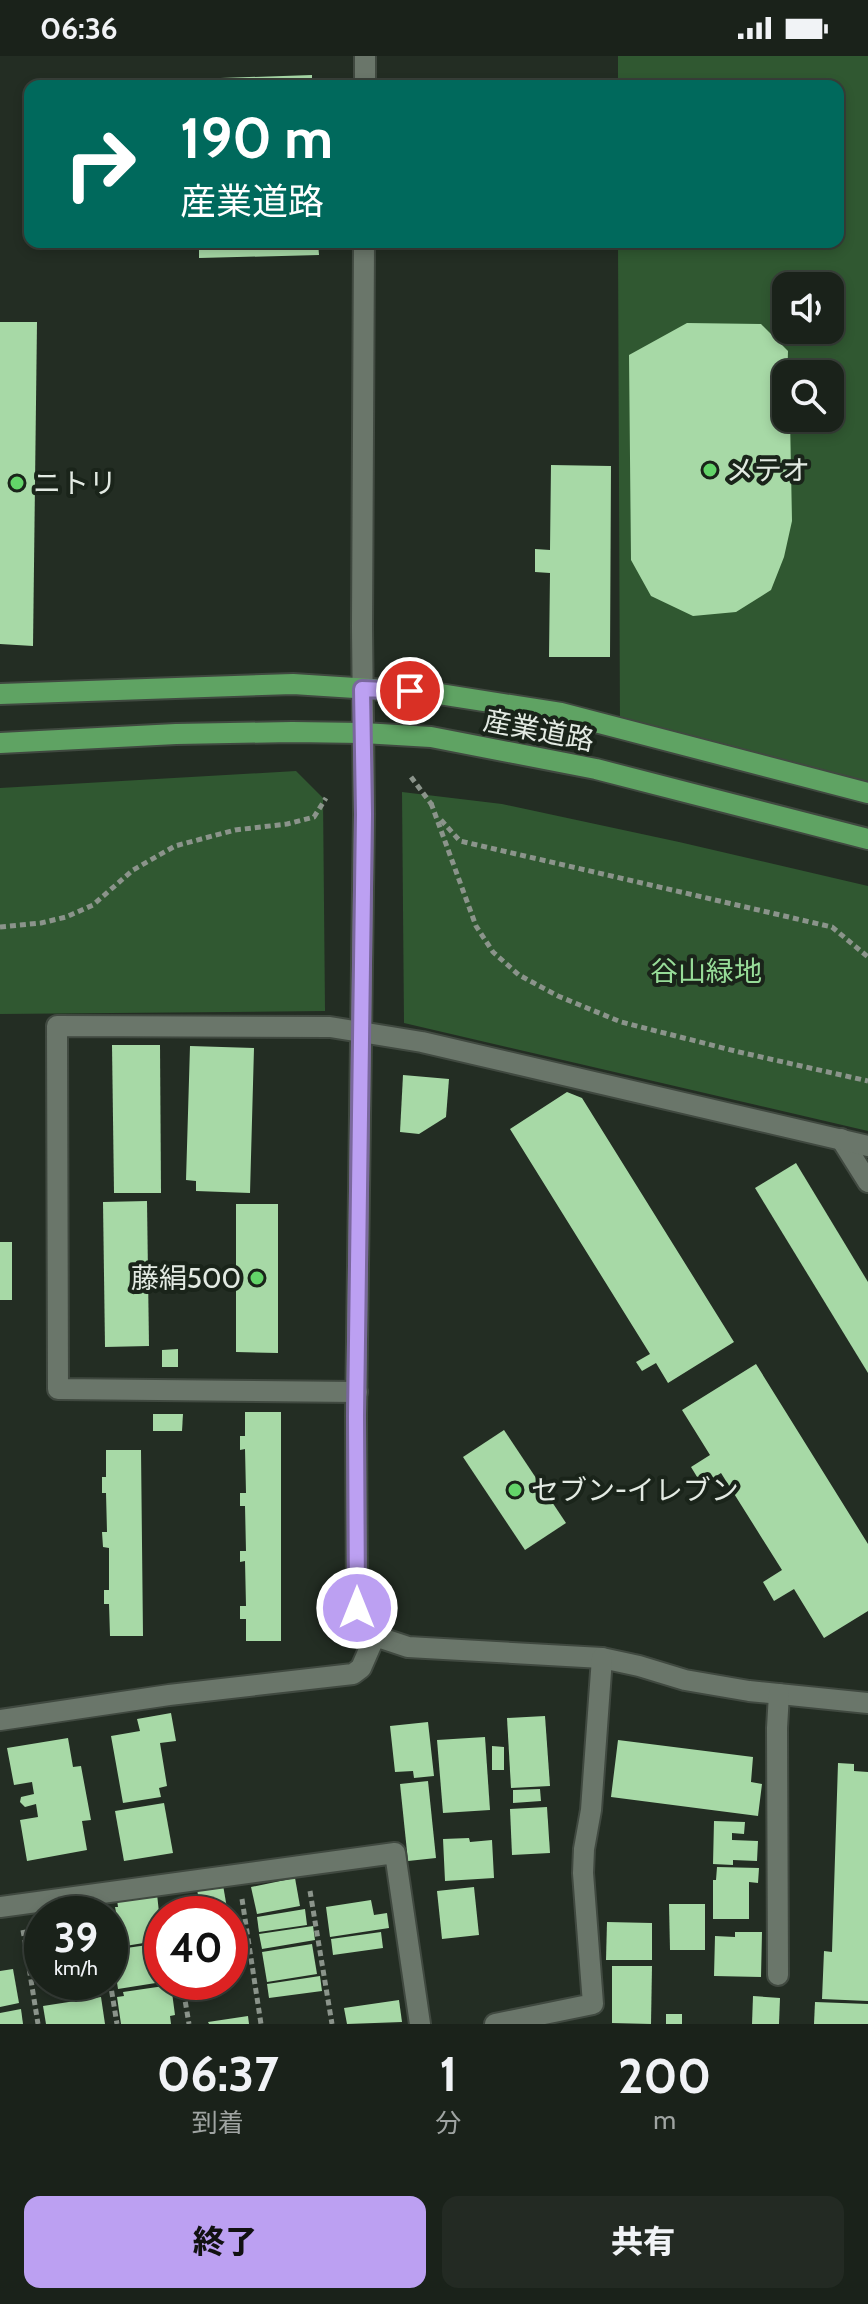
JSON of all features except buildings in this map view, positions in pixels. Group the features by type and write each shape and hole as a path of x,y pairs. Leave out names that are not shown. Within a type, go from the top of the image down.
{"main road":[{"name":"産業道路","path":"0,694 293,684 433,693 561,713 868,793"},
{"name":"産業道路","path":"0,743 176,734 363,733 431,737 596,769 868,839"}],"street":[{"path":"365,56 365,80"},
{"path":"364,248 363,1034 357,1608 361,1619 375,1636 408,1647 602,1658 685,1680 749,1691 868,1703"},
{"path":"357,1392 58,1389 57,1026 330,1027 422,1042 868,1146"},
{"path":"841,1139 868,1182"},
{"path":"0,1720 169,1695 353,1674 361,1668 375,1636"},
{"path":"495,2024 593,2004 583,1873 591,1810 602,1658"},
{"path":"778,1975 779,1694"},
{"path":"9,1906 395,1853 420,2024"}],"path":[{"path":"411,777 443,825 460,841 832,927 868,957"},
{"path":"0,927 66,917 93,905 133,870 175,846 235,830 287,824 314,817 326,798"},
{"path":"431,803 476,926 493,952 519,975 558,996 621,1022 868,1081"},
{"path":"306,1865 332,2024"},
{"path":"238,1875 261,2024"},
{"path":"9,1906 38,2024"},
{"path":"113,2000 117,2024"},
{"path":"185,2000 189,2024"}],"green space":[{"path":"618,56 868,56 868,785 620,729 618,248 844,248 844,80 618,80"},
{"path":"296,771 323,798 325,1011 0,1014 0,788"},
{"name":"谷山緑地","path":"402,792 502,804 868,886 868,1131 404,1023"}],"place":[{"name":"メテオ","path":"710,470"},
{"name":"ニトリ","path":"17,483"},
{"name":"藤絹500","path":"257,1278"},
{"name":"セブン-イレブン","path":"515,1490"}],"route":[{"path":"357,1608 356,1416 363,1034 362,689 410,691"}]}
